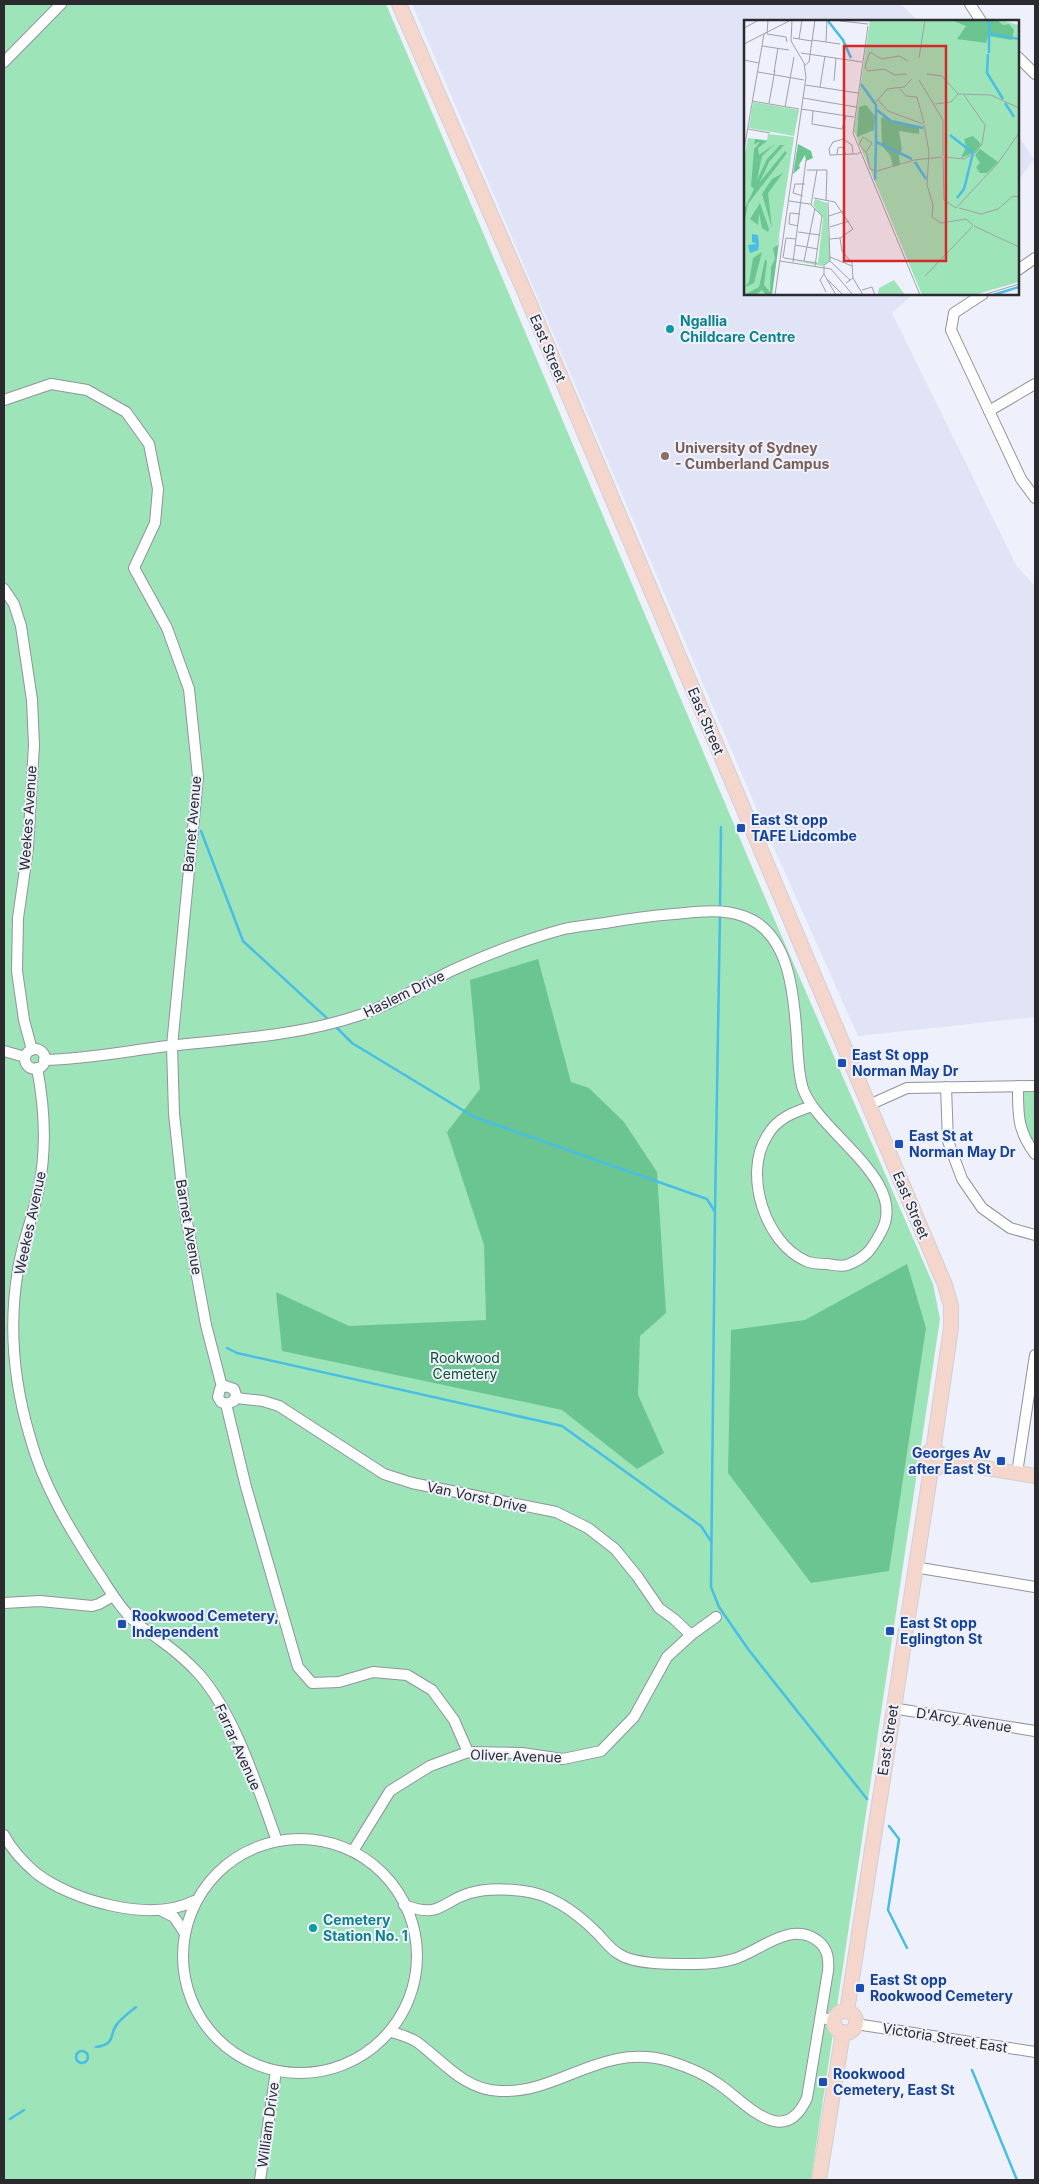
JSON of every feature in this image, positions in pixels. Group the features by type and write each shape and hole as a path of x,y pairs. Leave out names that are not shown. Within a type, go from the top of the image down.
{"main road":[{"name":"East Street","path":"399,4 529,302 945,1285 951,1306 951,1328 935,1460 914,1567 847,2011"},
{"path":"935,1460 1035,1476"},
{"path":"847,2011 854,2015 856,2024 851,2031 843,2032 827,2019 847,2011"},
{"path":"819,2180 843,2032"}],"street":[{"path":"4,62 60,4"},
{"path":"970,4 980,20"},
{"path":"1019,58 1035,74"},
{"path":"1019,269 1035,258"},
{"path":"981,295 954,313 951,330 1021,479 1035,498"},
{"name":"Barnet Avenue","path":"4,400 52,384 87,390 126,412 149,444 158,489 155,523 134,568 167,628 189,689 198,777 172,1046 174,1114 180,1180 206,1326 222,1387 218,1391 218,1397 220,1402 226,1404 246,1487 298,1668 312,1683 339,1682 373,1672 407,1675 432,1690 454,1720 468,1752"},
{"path":"989,411 1035,384"},
{"name":"Weekes Avenue","path":"4,589 14,604 21,626 32,700 34,745 28,848 18,918 17,972 29,1054"},
{"name":"Haslem Drive","path":"44,1060 278,1035 339,1022 378,1008 453,970 565,929 646,916 708,911 743,916 760,924 774,939 785,962 794,996 799,1070 804,1090 812,1106"},
{"path":"4,1051 29,1054 41,1052 44,1060 43,1065 37,1068 28,1066 29,1054"},
{"name":"Weekes Avenue","path":"37,1068 42,1102 44,1148 38,1191 20,1259 14,1298 14,1342 18,1386 30,1438 48,1488 76,1538 113,1596"},
{"path":"1018,1086 1018,1117 1021,1132 1035,1154"},
{"path":"869,1105 907,1088 1035,1086"},
{"path":"946,1087 948,1141 962,1179 982,1208 1010,1228 1035,1235"},
{"path":"812,1106 828,1127 859,1156 884,1194 887,1222 870,1252 844,1266 807,1262 783,1244 768,1221 759,1197 757,1164 766,1136 780,1120 812,1106"},
{"path":"1017,1474 1035,1355"},
{"path":"222,1387 228,1386 234,1389 236,1398 232,1403 226,1404"},
{"name":"Van Vorst Drive","path":"236,1398 263,1401 279,1406 384,1474 421,1485 556,1512 588,1528 615,1549 659,1608 691,1635"},
{"path":"914,1567 1035,1587"},
{"path":"4,1604 40,1601 92,1606 113,1596"},
{"name":"Farrar Avenue","path":"113,1596 133,1620 169,1647 200,1675 214,1695 236,1737 277,1841"},
{"name":"Oliver Avenue","path":"353,1851 390,1791 430,1766 468,1752 522,1753 563,1759 602,1751 634,1717 667,1657 691,1635 716,1617"},
{"name":"D'Arcy Avenue","path":"892,1708 1035,1731"},
{"path":"4,1835 14,1852 42,1877 84,1898 110,1905 159,1910 181,1906 194,1901"},
{"path":"291,1838 317,1838 336,1843 353,1851 383,1876 404,1905 415,1938 416,1972 407,2006 392,2032 370,2052 341,2068 311,2075 276,2071 239,2052 215,2032 202,2014 192,1996 186,1975 183,1952 184,1932 194,1901 206,1882 223,1867 246,1852 277,1841 291,1838"},
{"path":"392,2032 415,2041 458,2076 483,2089 514,2091 532,2088 606,2060 655,2058 687,2068 708,2078 756,2114 772,2122 779,2122 794,2117 807,2098 827,2019 828,1956 820,1942 805,1935 786,1935 735,1959 722,1962 678,1964 630,1959 619,1955 590,1926 561,1904 544,1896 525,1891 496,1890 470,1893 431,1911 404,1905"},
{"path":"159,1910 174,1917 184,1932"},
{"name":"Victoria Street East","path":"856,2024 1035,2052"},
{"name":"William Drive","path":"260,2180 276,2071"}],"shaded area":[{"path":"412,4 901,4 917,20 744,20 744,295 912,295 892,313 1016,565 1035,586 1035,1017 858,1036 761,819"},
{"path":"1019,136 1034,159 1019,180"}],"green space":[{"name":"Rookwood Cemetery","path":"4,4 386,4 772,914 933,1284 940,1319 811,2180 4,2180"},
{"path":"538,959 571,1082 589,1088 624,1122 657,1172 666,1313 640,1336 638,1395 664,1453 637,1469 562,1410 282,1351 276,1292 349,1326 486,1320 484,1245 447,1132 480,1089 470,980"},
{"path":"1022,1091 1035,1091 1035,1148 1028,1135 1024,1121"},
{"path":"907,1264 926,1328 889,1571 811,1583 728,1473 731,1330 805,1320"}],"waterway":[{"path":"720,908 721,827"},
{"path":"201,831 243,941 330,1021"},
{"path":"715,1210 720,913"},
{"path":"334,1025 352,1043 474,1117 707,1199 715,1212 711,1587 719,1607 748,1649 867,1799"},
{"path":"227,1348 237,1353 562,1426 701,1526 711,1541"},
{"path":"889,1826 899,1839 888,1910 907,1948"},
{"path":"96,2047 103,2046 110,2041 118,2023 136,2007"},
{"path":"80,2051 84,2051 88,2057 84,2063 80,2063 76,2059 76,2055 80,2051"},
{"path":"972,2070 1017,2180"},
{"path":"10,2119 24,2110"}],"place":[{"name":"Ngallia Childcare Centre","path":"670,329"},
{"name":"University of Sydney - Cumberland Campus","path":"665,456"},
{"name":"East St opp TAFE Lidcombe","path":"741,828"},
{"name":"East St opp Norman May Dr","path":"842,1063"},
{"name":"East St at Norman May Dr","path":"899,1144"},
{"name":"Georges Av after East St","path":"1001,1461"},
{"name":"Rookwood Cemetery, Independent","path":"122,1624"},
{"name":"East St opp Eglington St","path":"890,1631"},
{"name":"Cemetery Station No. 1","path":"313,1928"},
{"name":"East St opp Rookwood Cemetery","path":"860,1988"},
{"name":"Rookwood Cemetery, East St","path":"823,2082"}]}
